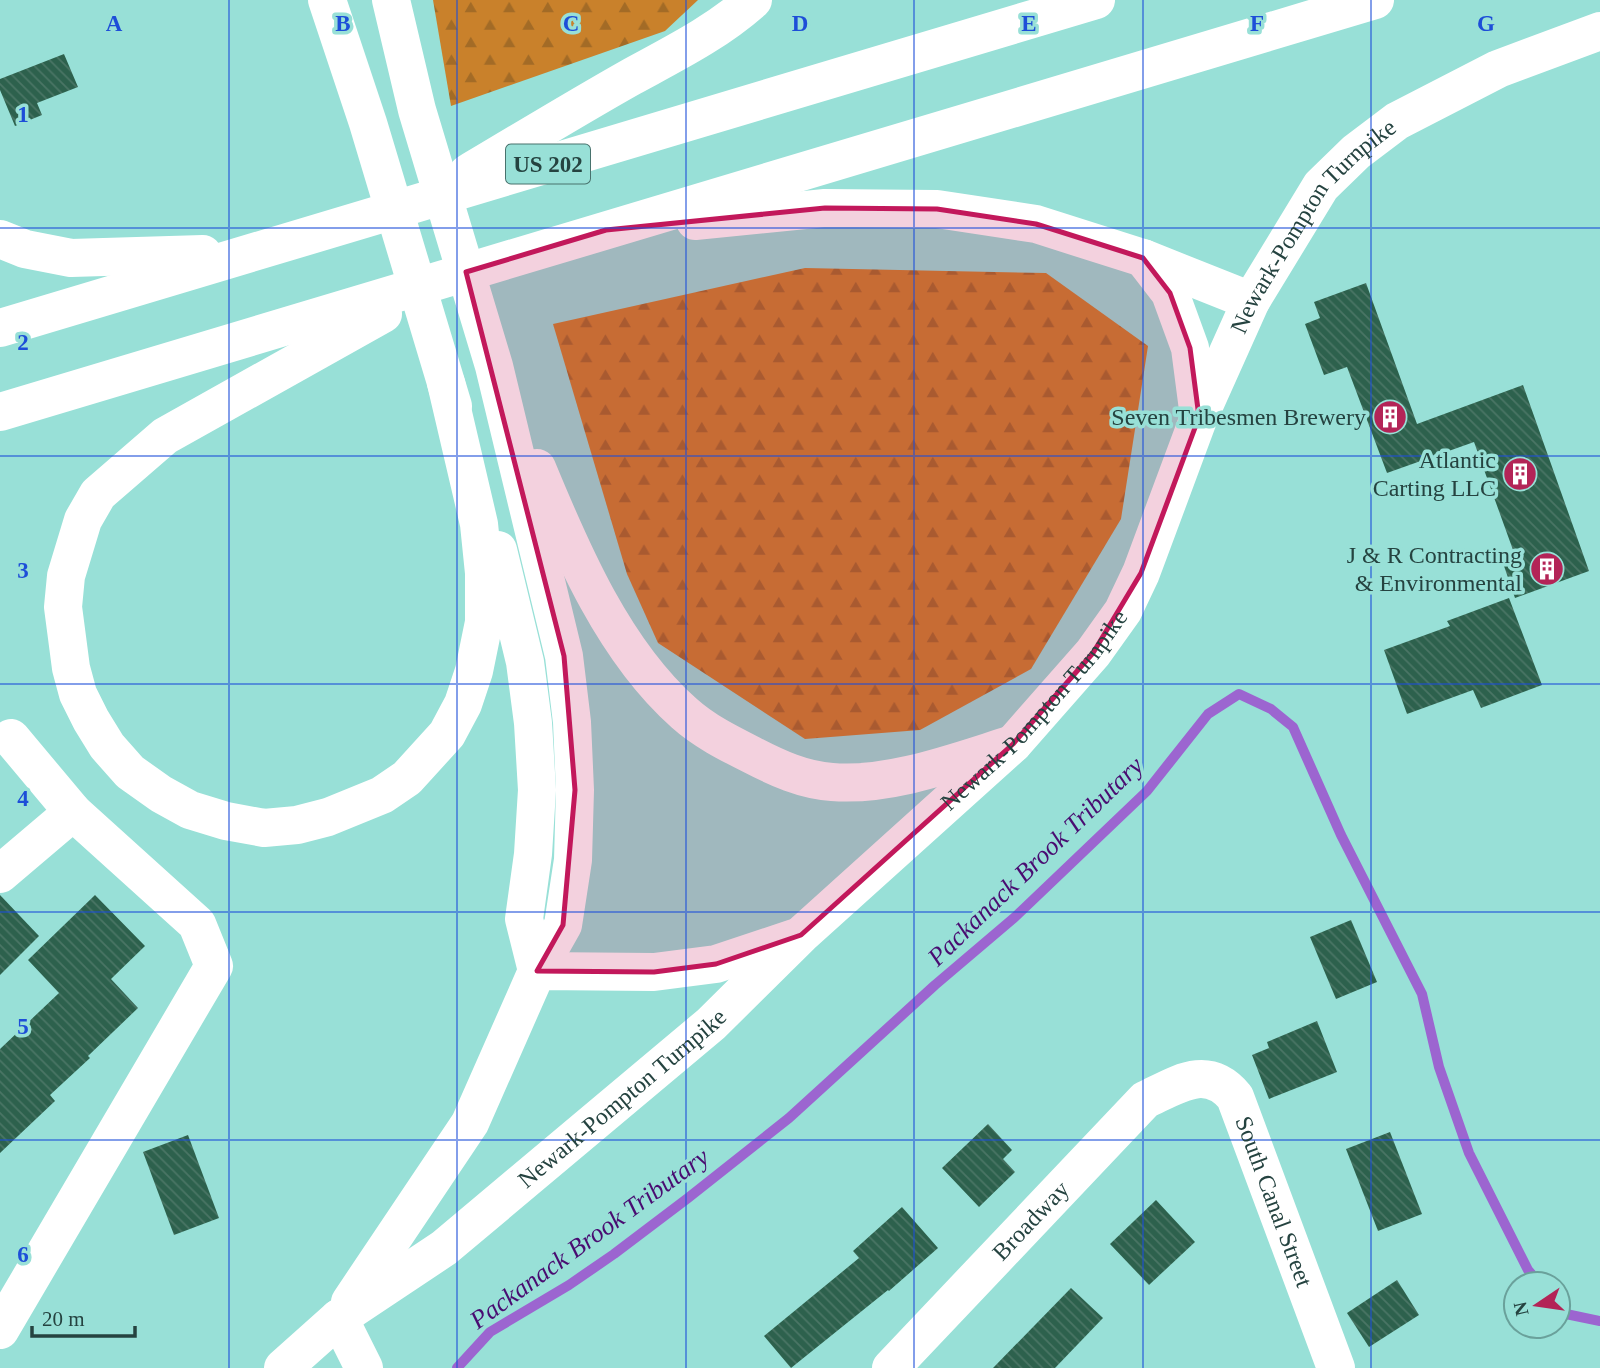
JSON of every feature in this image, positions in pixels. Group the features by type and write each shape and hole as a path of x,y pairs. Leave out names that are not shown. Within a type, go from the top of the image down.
{"main road":[{"path":"327,0 368,123 497,548 525,662 533,723 537,790 533,854 524,919 537,971 654,972 716,964 801,935"},
{"path":"347,0 368,123"},
{"path":"391,0 417,110 494,366 562,529 597,597 662,692 714,736 774,766 806,778 833,782 894,778 1013,744"},
{"path":"421,202 556,120 694,43 734,17 753,0"},
{"name":"US 202","path":"0,328 1096,0"},
{"path":"0,412 1375,0"},
{"name":"Newark-Pompton Turnpike","path":"283,1368 340,1318 444,1248 711,1024 801,935 1013,744 1093,653 1123,611 1141,573 1199,417 1251,300 1321,187 1370,141 1396,121 1498,69 1600,31"},
{"path":"606,230 825,208 937,209 1036,224 1143,258 1251,300"},
{"path":"0,239 25,249 71,258 250,253"},
{"path":"1143,258 1170,293 1190,348 1199,417"},
{"path":"445,279 164,436 98,494 83,520 69,565 63,607 71,668 78,694 107,746 130,772 190,810 226,821 264,828 297,825 328,817 382,795 407,778 447,734 463,704 474,671 484,622 479,524 446,383"},
{"name":"Newark-Pompton Turnpike","path":"340,1318 470,1123 537,971 563,925 573,860 575,790 572,722 564,656 494,366"},
{"path":"0,1330 214,966 197,924 73,812 10,738"},
{"path":"0,874 73,812"},
{"name":"South Canal Street","path":"1178,1085 1189,1080 1208,1079 1225,1085 1235,1097 1336,1368"},
{"name":"Broadway","path":"891,1368 1145,1100 1178,1085"},
{"path":"340,1318 364,1368"}],"highlighted area":[{"path":"825,208 937,209 1036,224 1143,258 1170,293 1190,348 1199,417 1141,573 1093,653 1013,744 801,935 716,964 654,972 537,971 563,925 575,790 564,656 466,272 606,230"}],"green space":[{"path":"433,0 698,0 665,31 451,106"},
{"path":"805,268 1046,273 1148,346 1121,519 1031,669 920,730 805,739 658,643 627,574 553,324"}],"building":[{"path":"64,54 78,87 37,103 42,115 15,126 0,90 0,79"},
{"path":"1366,283 1417,424 1523,385 1589,571 1515,598 1504,566 1517,561 1474,442 1387,473 1347,367 1324,375 1305,324 1320,318 1314,302"},
{"path":"1509,598 1542,685 1481,708 1473,690 1407,714 1384,650 1450,626 1447,621"},
{"path":"0,895 39,936 0,975"},
{"path":"95,895 145,946 111,979 138,1008 50,1095 55,1101 0,1153 0,1049 59,993 28,960"},
{"path":"1351,920 1377,982 1336,999 1310,937"},
{"path":"1317,1021 1337,1072 1269,1099 1252,1055 1269,1048 1267,1042"},
{"path":"988,1124 1012,1150 1003,1159 1015,1172 979,1207 942,1168"},
{"path":"1390,1132 1422,1214 1378,1231 1346,1149"},
{"path":"188,1135 219,1218 174,1235 143,1152"},
{"path":"1156,1200 1195,1242 1149,1285 1110,1244"},
{"path":"902,1207 938,1248 889,1291 791,1368 764,1336 859,1258 853,1251"},
{"path":"1397,1280 1419,1315 1369,1347 1347,1313"},
{"path":"1071,1288 1103,1318 1055,1368 993,1368"}],"waterway":[{"name":"Packanack Brook Tributary","path":"457,1368 490,1332 569,1285 614,1254 789,1118 935,985 1015,917 1147,791 1208,714 1239,694 1271,709 1293,727 1341,835 1422,994 1439,1067 1469,1153 1528,1270"},
{"name":"Packanack Brook Tributary","path":"1572,1315 1600,1321"}],"place":[{"name":"Seven Tribesmen Brewery","path":"1390,417"},
{"name":"Atlantic Carting LLC","path":"1520,474"},
{"name":"J & R Contracting & Environmental","path":"1547,569"}]}
